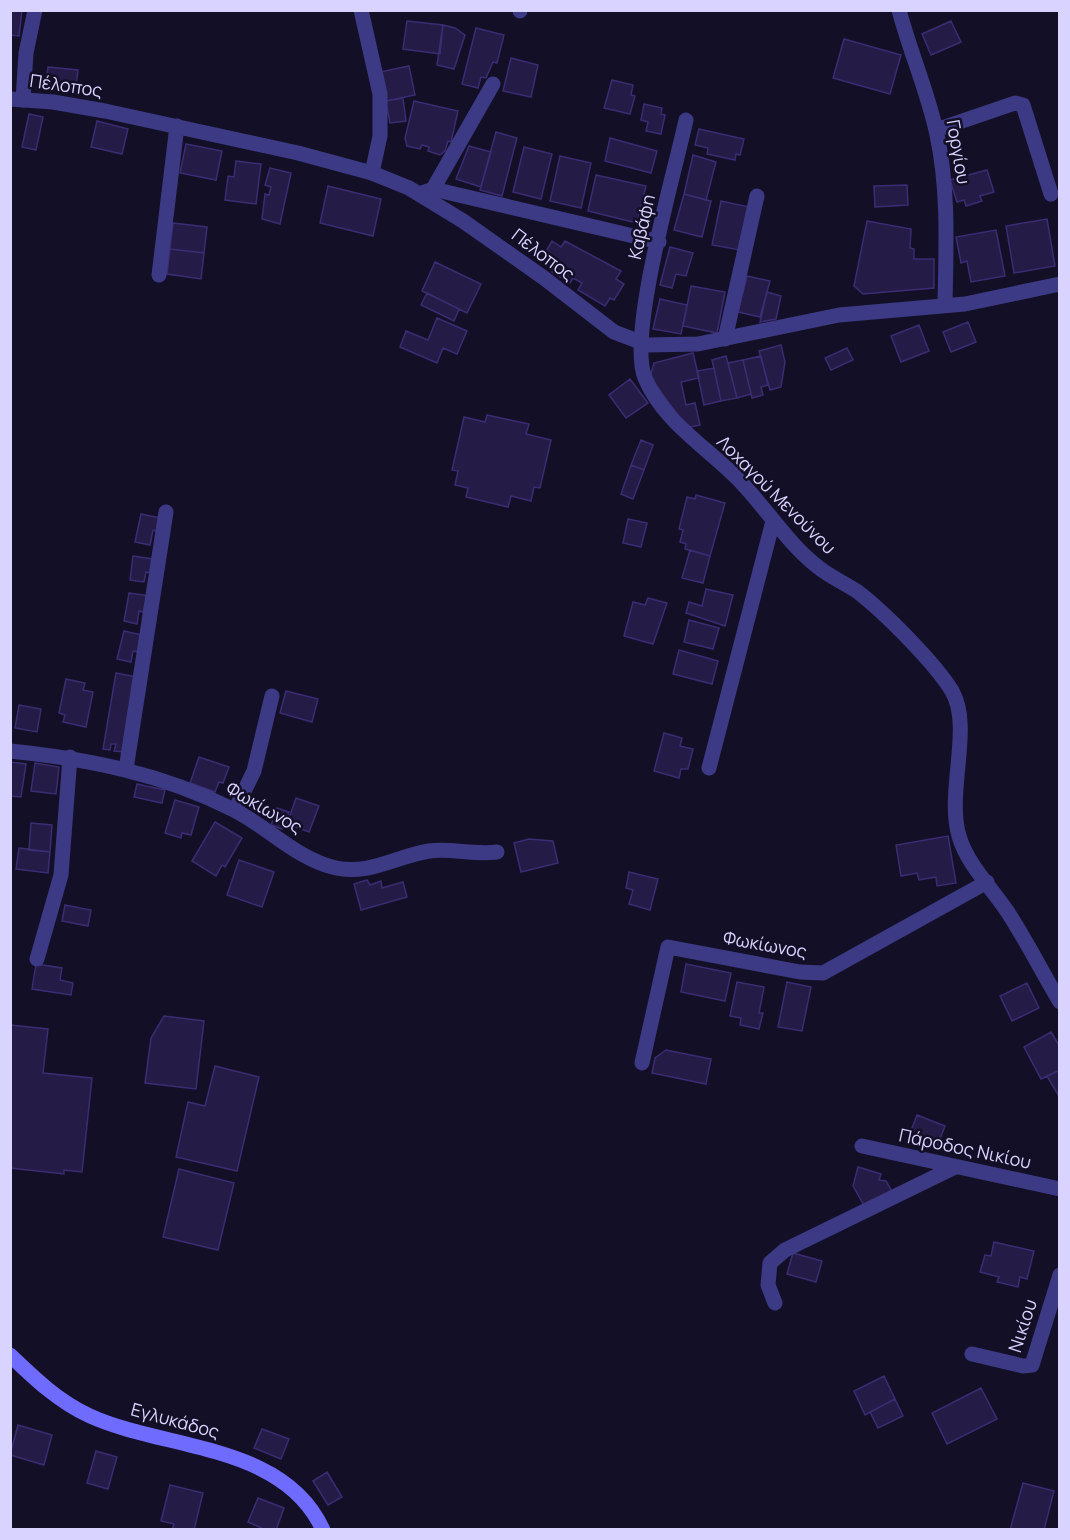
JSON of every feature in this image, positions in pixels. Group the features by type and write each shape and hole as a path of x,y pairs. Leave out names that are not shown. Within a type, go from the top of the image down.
{"main road":[{"name":"Εγλυκάδος","path":"10,1355 56,1397 93,1417 201,1448 265,1472 304,1499 323,1530"}],"street":[{"path":"16,100 35,10"},
{"path":"361,10 380,94 380,136 372,173"},
{"name":"Γοργίου","path":"899,10 936,130 946,198 945,305"},
{"path":"493,84 426,192 659,242"},
{"name":"Πέλοπος","path":"16,100 80,107 177,126 372,173 426,192 521,261 603,326 640,344 682,346 839,315 993,299 1059,284"},
{"path":"936,130 1015,103 1023,105 1051,194"},
{"name":"Καβάφη","path":"640,344 642,317 686,120"},
{"path":"159,274 177,126"},
{"path":"725,339 757,196"},
{"name":"Λοχαγού Μενούνου","path":"640,344 642,370 654,394 679,425 750,491 773,521 820,569 861,594 888,619 950,688 960,714 955,793 956,822 963,848 1017,927 1059,1002"},
{"path":"126,769 166,512"},
{"path":"709,768 773,521"},
{"path":"235,810 254,771 272,696"},
{"name":"Φωκίωνος","path":"10,751 70,757 126,769 182,787 235,810 312,859 337,868 376,867 432,851 497,852"},
{"path":"37,959 62,868 70,757"},
{"name":"Φωκίωνος","path":"642,1063 668,947 800,972 823,973 987,882"},
{"name":"Πάροδος Νικίου","path":"862,1146 1059,1189"},
{"path":"775,1303 768,1285 770,1263 786,1250 955,1167"},
{"name":"Νικίου","path":"972,1354 1023,1366 1032,1365 1059,1275"}],"building":[{"path":"10,10 22,10 19,36 10,35"},
{"path":"407,21 443,25 440,54 403,49"},
{"path":"951,21 961,42 931,55 922,34"},
{"path":"443,25 455,28 465,35 454,69 437,65"},
{"path":"476,28 504,35 497,63 493,62 486,78 481,77 478,88 462,84"},
{"path":"844,39 901,55 890,94 833,78"},
{"path":"511,58 538,65 531,97 503,91"},
{"path":"409,66 415,95 386,101 380,72"},
{"path":"48,67 78,70 76,87 46,83"},
{"path":"612,80 633,85 631,95 635,96 630,114 604,108"},
{"path":"403,98 406,121 390,123 386,101"},
{"path":"414,101 458,111 451,142 448,141 445,151 440,155 428,151 429,147 422,145 420,149 407,146 405,138"},
{"path":"644,104 662,108 661,114 665,115 661,134 646,131 648,122 641,120"},
{"path":"29,114 43,117 36,150 22,147"},
{"path":"97,121 128,129 122,154 91,147"},
{"path":"699,129 744,139 740,155 736,154 735,160 707,154 708,148 695,145"},
{"path":"496,132 517,138 502,196 480,190"},
{"path":"610,138 657,151 651,173 605,161"},
{"path":"186,144 222,151 216,180 180,173"},
{"path":"469,146 491,152 481,187 456,179"},
{"path":"524,147 552,154 541,199 513,192"},
{"path":"693,155 716,162 706,200 684,194"},
{"path":"560,156 591,163 581,208 550,201"},
{"path":"236,161 261,164 256,204 225,200 228,176 234,177"},
{"path":"270,168 291,173 280,224 262,219 265,194 269,195 271,187 265,185"},
{"path":"987,170 994,192 980,196 982,201 966,206 964,200 957,202 950,180"},
{"path":"596,175 646,186 637,223 588,211"},
{"path":"907,185 908,205 875,207 874,186"},
{"path":"328,186 381,199 373,236 320,223"},
{"path":"684,194 711,201 702,237 674,230"},
{"path":"721,201 749,207 740,250 712,245"},
{"path":"1047,219 1055,266 1014,273 1006,226"},
{"path":"867,221 911,229 910,248 914,249 914,259 934,259 934,288 863,294 854,286"},
{"path":"173,223 207,227 204,253 170,249"},
{"path":"996,230 1005,276 971,282 967,261 961,263 956,237"},
{"path":"552,241 561,247 565,241 621,271 616,279 624,284 614,300 610,298 605,306 578,290 582,283 573,278 570,283 552,272 555,266 542,258"},
{"path":"670,247 693,253 686,276 676,274 672,288 660,285"},
{"path":"170,249 204,253 201,279 167,274"},
{"path":"435,262 481,284 467,313 422,291"},
{"path":"747,276 770,281 760,317 738,312"},
{"path":"691,286 725,292 717,333 683,326"},
{"path":"767,292 781,296 776,319 760,322"},
{"path":"427,293 459,309 454,321 421,305"},
{"path":"660,299 687,305 681,334 653,329"},
{"path":"437,318 467,331 457,354 443,348 437,363 400,347 406,331 428,340"},
{"path":"968,322 976,342 951,352 943,332"},
{"path":"919,325 929,351 901,362 891,336"},
{"path":"781,345 785,362 781,387 770,390 759,351"},
{"path":"847,348 853,360 831,370 825,358"},
{"path":"693,353 699,378 681,382 686,405 695,403 700,425 687,428 650,377 654,363"},
{"path":"726,356 737,398 721,401 712,360"},
{"path":"761,356 768,385 761,387 763,395 752,398 743,360"},
{"path":"743,360 751,394 737,398 728,363"},
{"path":"714,368 721,401 704,405 697,371"},
{"path":"630,379 648,403 626,418 609,395"},
{"path":"487,415 529,424 526,434 551,440 540,488 534,487 531,501 511,496 508,507 466,497 468,488 455,485 458,471 452,470 464,417 485,422"},
{"path":"641,440 653,445 644,470 631,465"},
{"path":"631,465 644,470 633,499 621,494"},
{"path":"696,495 725,503 710,556 685,549 686,544 680,542 683,530 679,529 687,497 695,499"},
{"path":"141,514 161,518 158,532 153,530 150,545 135,542"},
{"path":"628,519 647,523 641,547 623,543"},
{"path":"690,550 710,556 703,583 682,578"},
{"path":"133,556 153,559 151,573 146,572 144,582 130,580"},
{"path":"706,589 733,595 725,626 686,613 689,602 702,606"},
{"path":"129,593 150,596 147,613 139,611 137,624 124,621"},
{"path":"648,598 667,603 653,644 624,636 633,602 645,605"},
{"path":"689,620 719,628 713,649 684,642"},
{"path":"124,631 142,635 139,652 133,651 131,662 117,659"},
{"path":"679,650 718,661 712,684 673,674"},
{"path":"116,673 137,677 124,752 114,751 116,744 111,744 110,750 103,749"},
{"path":"66,679 85,683 83,690 93,692 86,727 63,722 65,715 59,713"},
{"path":"286,691 318,699 312,722 280,713"},
{"path":"19,705 41,709 37,732 15,728"},
{"path":"664,733 682,738 680,746 693,749 688,769 681,769 679,778 654,771"},
{"path":"199,757 229,767 223,783 219,782 215,792 190,783"},
{"path":"10,762 26,764 21,797 10,796"},
{"path":"35,763 59,767 56,794 31,791"},
{"path":"137,784 165,790 162,803 134,797"},
{"path":"296,798 319,806 309,832 287,824"},
{"path":"175,800 199,807 191,835 182,833 181,838 165,833"},
{"path":"277,808 289,812 282,829 271,825"},
{"path":"215,822 242,838 225,867 222,865 216,876 192,861"},
{"path":"31,823 52,825 50,852 29,850"},
{"path":"948,836 956,883 937,886 936,877 919,880 917,873 901,876 896,845"},
{"path":"529,839 553,841 558,863 521,872 514,843"},
{"path":"19,848 50,852 48,873 16,869"},
{"path":"239,860 274,872 262,907 227,895"},
{"path":"629,872 658,879 650,910 629,904 633,890 626,888"},
{"path":"367,880 370,885 381,881 382,888 403,882 407,897 361,910 354,884"},
{"path":"65,905 91,910 88,926 62,921"},
{"path":"36,964 62,968 60,980 73,983 71,995 32,989"},
{"path":"686,964 731,973 725,1001 681,992"},
{"path":"737,982 764,987 759,1013 763,1013 759,1029 740,1025 741,1018 730,1016"},
{"path":"787,982 811,987 802,1031 778,1027"},
{"path":"1027,983 1039,1008 1012,1021 1000,996"},
{"path":"164,1016 204,1021 196,1089 145,1083 151,1038"},
{"path":"10,1025 48,1029 43,1073 92,1078 82,1172 64,1170 64,1174 10,1168"},
{"path":"1051,1032 1060,1047 1060,1070 1041,1079 1024,1047"},
{"path":"666,1050 711,1059 706,1084 652,1073 655,1058"},
{"path":"215,1066 259,1077 237,1171 176,1157 188,1102 205,1106"},
{"path":"1060,1070 1060,1098 1047,1076"},
{"path":"917,1115 945,1126 937,1147 909,1136"},
{"path":"858,1167 881,1174 879,1180 886,1181 894,1195 866,1209 853,1186"},
{"path":"179,1169 234,1183 218,1250 163,1237"},
{"path":"994,1242 1034,1251 1027,1279 1020,1277 1018,1287 997,1282 999,1277 980,1272 985,1255 991,1256"},
{"path":"793,1253 822,1261 816,1282 787,1274"},
{"path":"884,1376 895,1399 865,1415 854,1391"},
{"path":"981,1388 997,1419 947,1444 932,1413"},
{"path":"895,1399 903,1416 878,1428 870,1412"},
{"path":"18,1425 52,1435 44,1465 10,1455"},
{"path":"262,1429 289,1439 281,1459 254,1448"},
{"path":"96,1451 117,1457 108,1489 87,1483"},
{"path":"327,1472 342,1497 328,1505 313,1481"},
{"path":"1023,1483 1054,1491 1044,1530 1010,1530"},
{"path":"170,1485 203,1493 194,1530 172,1530 174,1524 161,1521"},
{"path":"258,1498 284,1508 276,1530 266,1530 248,1522"}]}
